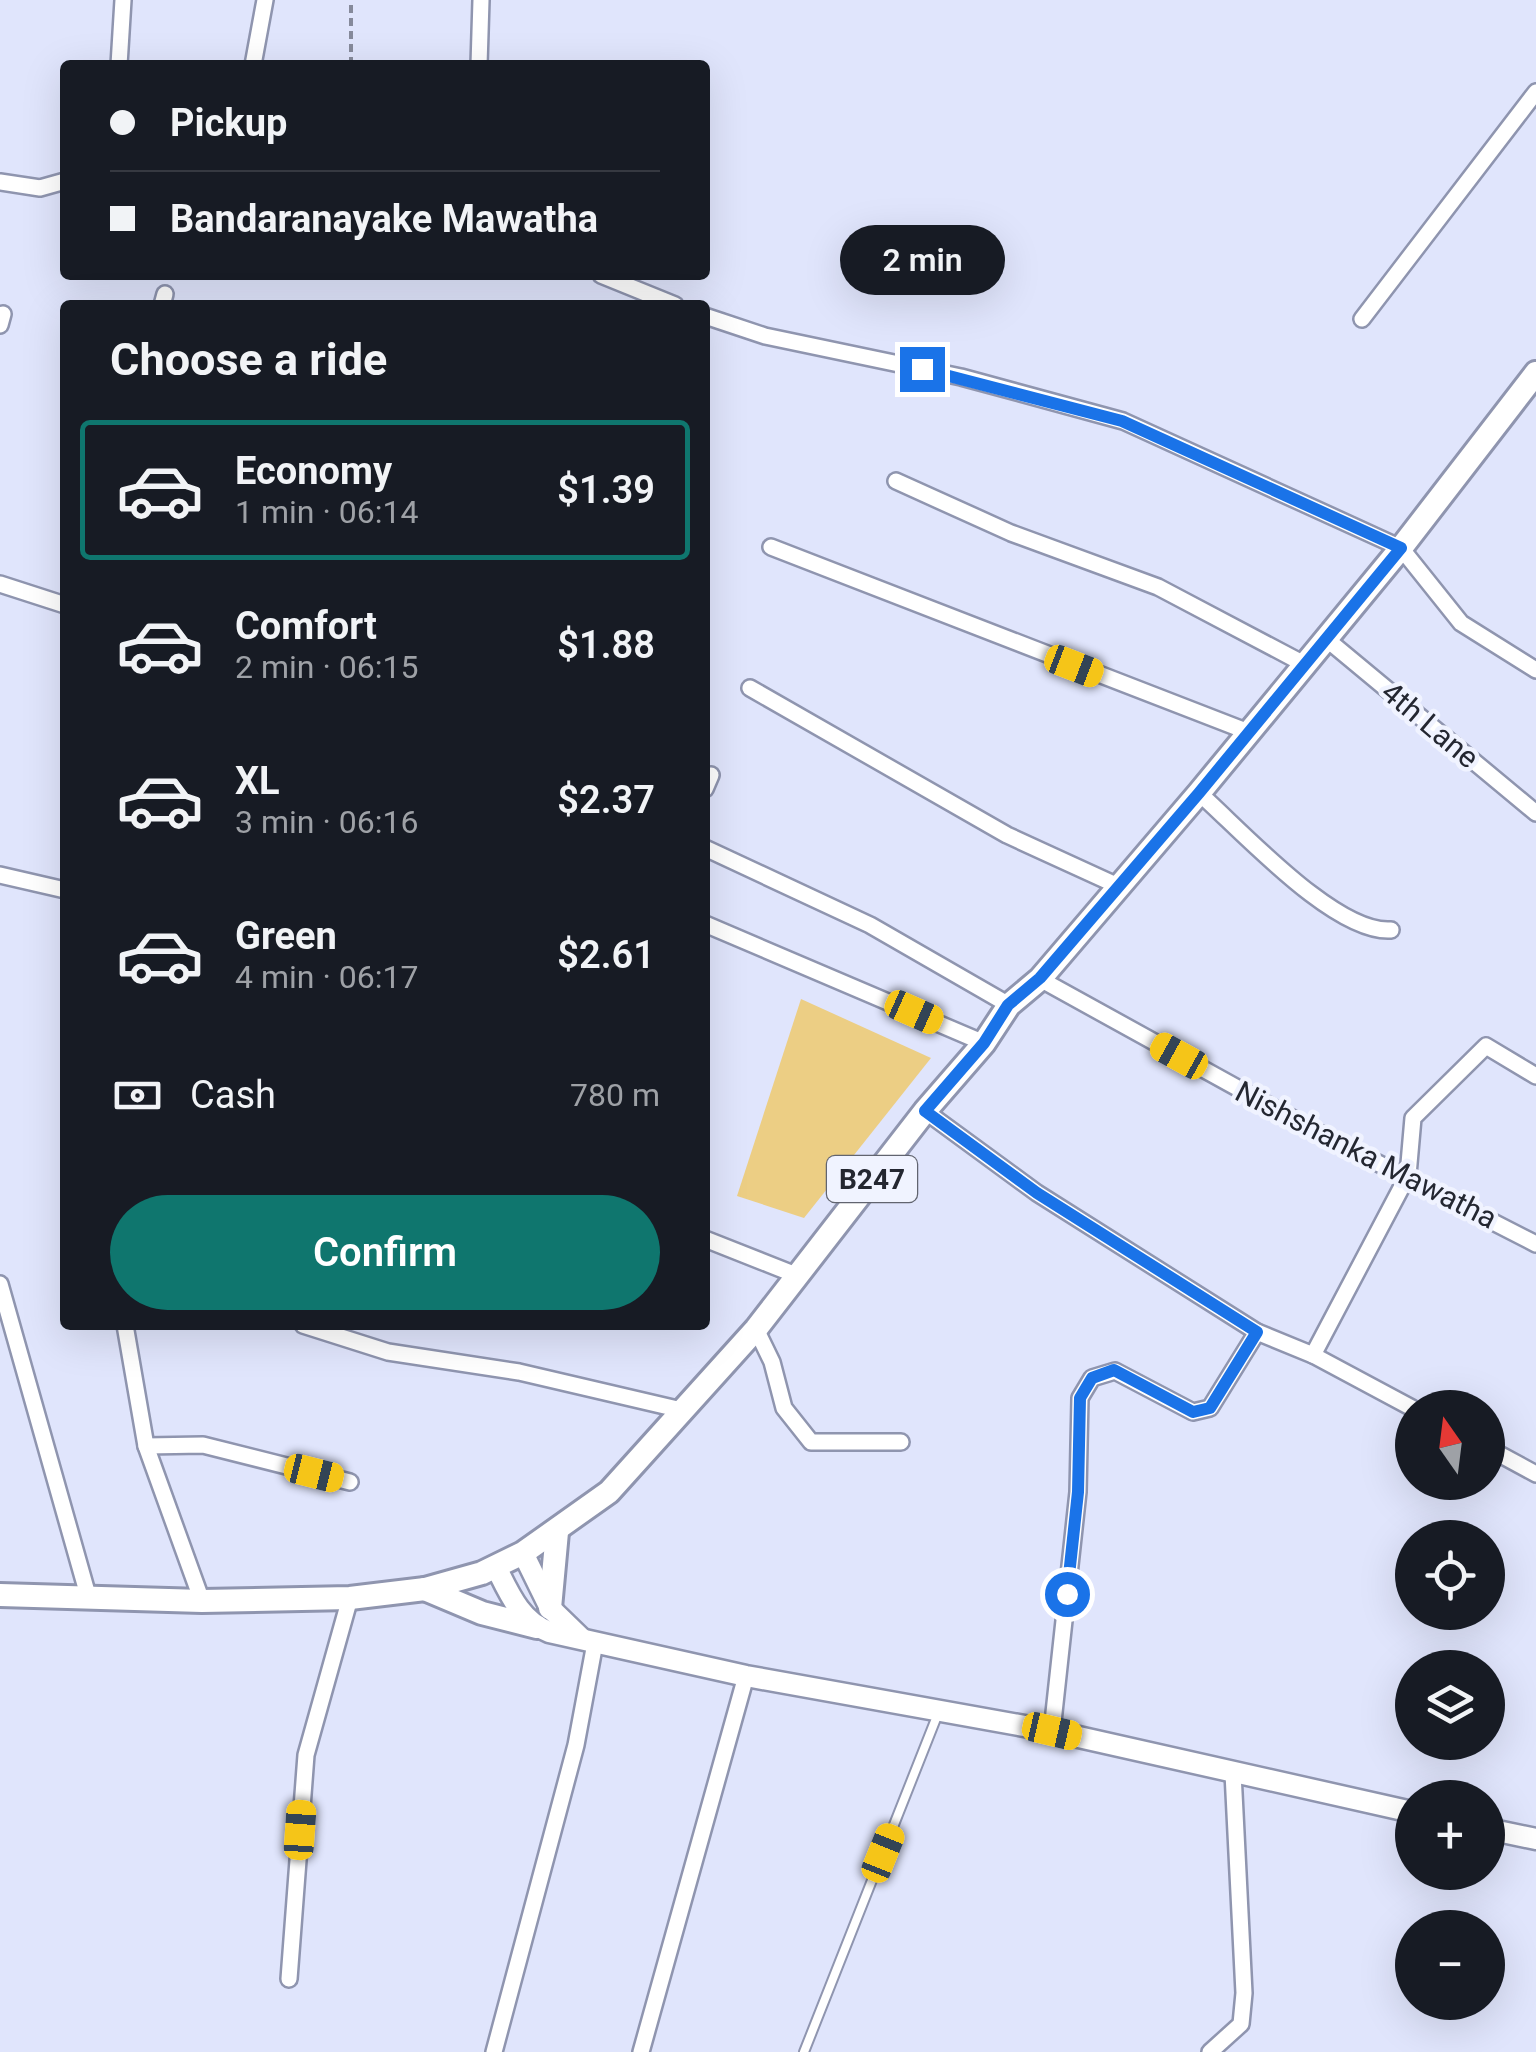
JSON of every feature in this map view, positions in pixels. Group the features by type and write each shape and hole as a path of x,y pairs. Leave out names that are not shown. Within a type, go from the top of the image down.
{"main road":[{"name":"B247","path":"0,1595 202,1601 350,1598 425,1590 496,1567 523,1553 558,1532 609,1492 686,1412 756,1328 925,1111 984,1043 1008,1005 1040,978 1199,793 1246,731 1401,548 1536,372"},
{"path":"425,1590 482,1614 543,1618 558,1532"}],"street":[{"path":"119,60 122,0"},
{"path":"254,60 265,0"},
{"path":"479,60 481,0"},
{"path":"1362,319 1536,92"},
{"path":"0,182 40,188 60,182"},
{"path":"613,280 663,300"},
{"path":"710,318 765,336 960,377 1122,421 1401,548 1461,623 1536,670"},
{"path":"896,481 1011,533 1158,587 1304,664"},
{"path":"772,547 1246,731"},
{"path":"0,584 60,603"},
{"name":"4th Lane","path":"1324,637 1536,813"},
{"path":"750,688 1007,834 1116,885"},
{"path":"1199,793 1334,912 1378,932 1391,930"},
{"path":"710,850 870,925 1008,1005"},
{"path":"0,875 60,889"},
{"path":"710,926 984,1043"},
{"name":"Nishshanka Mawatha","path":"1040,978 1319,1133 1408,1175 1536,1244"},
{"path":"1313,1355 1408,1175 1414,1118 1486,1046 1536,1076"},
{"path":"925,1111 1037,1193 1257,1332 1313,1355 1395,1399"},
{"path":"710,1241 796,1275"},
{"path":"0,1284 88,1599"},
{"path":"756,1328 772,1362 784,1408 811,1442 901,1442"},
{"path":"127,1330 146,1446 202,1601"},
{"path":"319,1330 388,1352 519,1372 686,1412"},
{"path":"1052,1731 1078,1492 1080,1398 1092,1378 1114,1370 1193,1412 1210,1408 1257,1332"},
{"path":"146,1446 203,1445 350,1482"},
{"path":"1505,1457 1536,1474"},
{"path":"523,1553 543,1618"},
{"path":"496,1567 514,1604 589,1641 746,1676 1052,1731 1395,1808"},
{"path":"289,1980 306,1755 350,1598"},
{"path":"494,2052 576,1745 589,1641"},
{"path":"640,2052 746,1676"},
{"path":"1210,2052 1241,2024 1244,1994 1233,1773"},
{"path":"1505,1833 1536,1840"}],"lane":[{"path":"804,2052 938,1711"}],"path":[{"path":"351,0 351,60"}],"shaded area":[{"path":"801,999 931,1058 804,1218 737,1196"}],"route":[{"path":"922,369 1122,421 1401,548 1040,978 1008,1005 984,1043 925,1111 1037,1193 1257,1332 1210,1408 1193,1412 1114,1370 1092,1378 1080,1398 1078,1492 1067,1594"}]}
